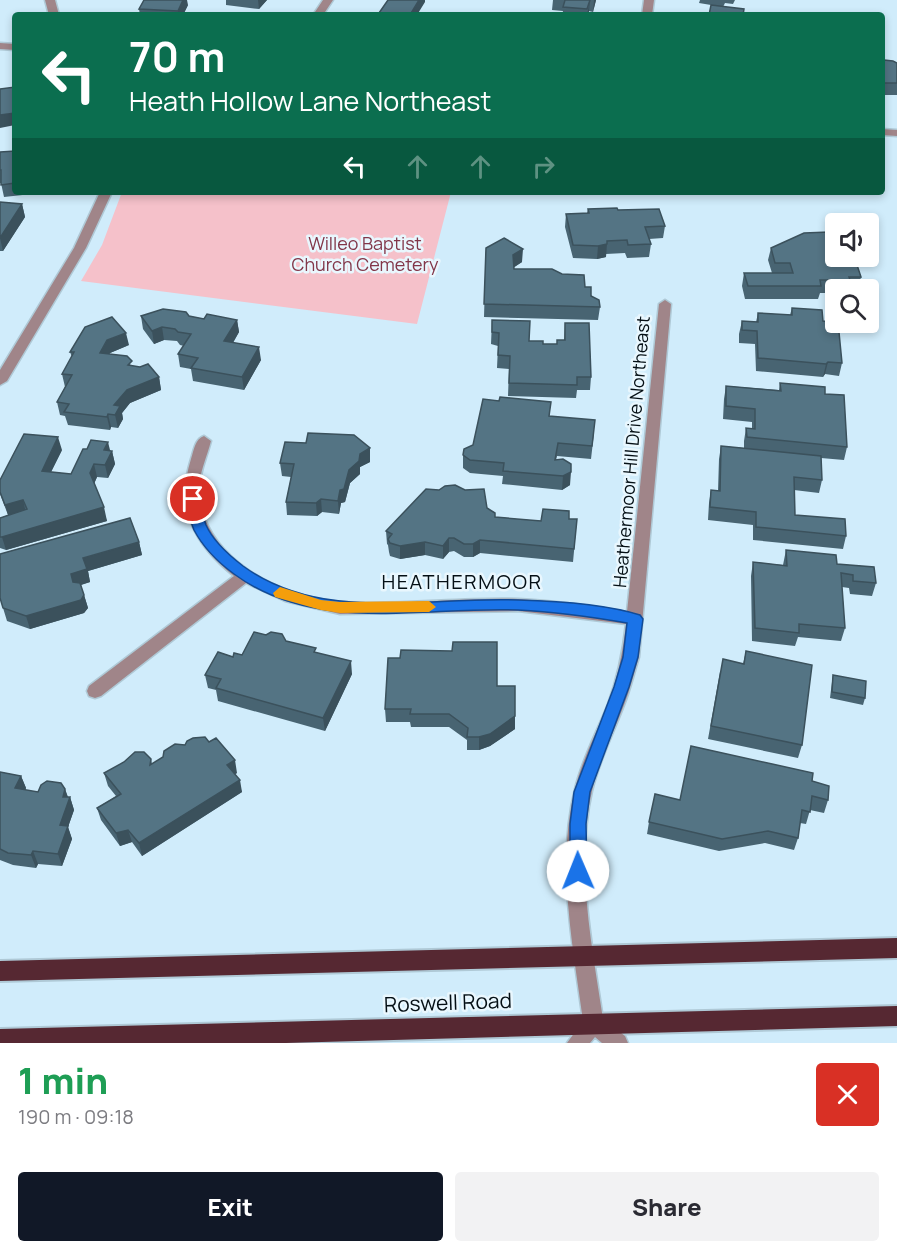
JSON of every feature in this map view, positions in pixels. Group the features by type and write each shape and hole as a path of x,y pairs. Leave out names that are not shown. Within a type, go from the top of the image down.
{"highway":[{"path":"0,971 585,954 897,948"},
{"name":"Roswell Road","path":"0,1040 897,1016"}],"street":[{"path":"0,381 80,248 105,195"},
{"name":"Heathermoor Hill Drive Northeast","path":"594,1024 585,954 578,858 578,824 582,792 631,657 665,304"},
{"path":"204,441 192,489 197,519 206,538 244,576 285,595 340,608 518,605 594,612 635,619"},
{"path":"95,691 244,576"},
{"path":"577,1043 594,1024 618,1043"}],"green space":[{"name":"Willeo Baptist Church Cemetery","path":"121,195 450,195 417,324 81,281 102,245"}],"building":[{"path":"144,0 183,0 178,11 139,9"},
{"path":"388,0 419,0 412,12 380,12"},
{"path":"565,0 590,0 587,9 563,7"},
{"path":"711,5 744,9 744,12 710,12"},
{"path":"885,60 897,63 897,83 885,83"},
{"path":"12,87 12,113 0,115 0,89"},
{"path":"12,151 12,183 1,185 0,152"},
{"path":"0,202 22,204 0,238"},
{"path":"617,208 618,210 659,209 665,226 645,227 651,244 628,245 627,240 607,241 607,244 598,246 573,245 566,214 589,213 588,209"},
{"path":"825,232 825,267 858,267 861,277 820,280 821,286 748,286 744,273 793,273 790,263 775,263 771,248 804,233"},
{"path":"504,238 523,249 513,255 514,269 552,269 562,274 584,275 585,287 591,287 591,296 599,300 600,307 484,304 486,248"},
{"path":"792,308 822,310 825,333 839,333 842,363 828,362 826,364 758,358 757,331 742,330 742,321 758,322 758,313 792,315"},
{"path":"163,309 186,312 189,316 204,319 207,314 237,320 224,341 259,347 242,377 191,368 198,358 178,354 191,334 162,327 152,331 141,316"},
{"path":"112,317 126,333 107,340 100,353 127,356 132,361 128,365 140,367 148,364 159,377 127,390 114,405 120,406 115,415 108,414 107,417 64,412 69,404 57,402 72,375 62,374 74,352 70,352 85,327"},
{"path":"492,320 530,321 529,341 543,341 543,344 557,344 557,340 565,340 565,323 589,323 591,377 577,377 577,385 509,383 510,356 498,355 499,333 492,332"},
{"path":"780,383 825,387 825,394 844,395 847,447 747,437 746,428 755,429 755,409 726,406 726,386 781,391"},
{"path":"500,397 551,402 549,416 595,420 592,446 558,443 555,460 563,459 571,464 571,472 563,476 503,471 504,463 470,460 463,455 464,449 473,445 483,399 499,401"},
{"path":"308,433 354,435 370,448 360,454 359,461 349,470 338,501 321,499 316,503 286,502 294,464 280,463 285,442 306,443"},
{"path":"24,434 58,437 42,471 71,474 83,449 87,449 91,440 108,442 104,450 112,451 105,465 94,464 90,473 104,507 0,537 0,518 27,509 23,500 5,505 0,492 0,480"},
{"path":"721,446 821,456 822,480 794,477 795,515 845,519 846,536 756,527 756,512 710,507 711,490 720,491"},
{"path":"455,485 465,490 484,489 487,508 495,513 495,517 541,521 543,509 569,511 569,519 577,519 574,549 480,540 473,544 464,544 454,538 449,538 443,546 425,542 400,546 390,543 388,539 392,534 386,531 426,489 439,490 445,486"},
{"path":"130,518 139,542 83,558 87,569 71,574 73,582 80,583 84,595 81,600 26,616 3,608 0,598 0,554"},
{"path":"786,550 836,555 837,564 874,567 876,583 853,581 853,575 841,573 845,628 799,624 799,633 755,628 753,562 787,566"},
{"path":"254,632 266,635 271,632 282,634 286,641 316,648 314,652 351,661 323,718 216,688 221,679 205,675 218,652 233,657 234,653 242,655"},
{"path":"453,642 497,642 497,686 515,686 515,716 490,734 467,737 468,728 449,714 410,714 411,709 385,709 388,658 400,658 401,650 452,651"},
{"path":"746,651 812,665 802,745 711,726 723,659 744,664"},
{"path":"833,675 866,681 865,698 832,692"},
{"path":"205,737 209,742 216,738 235,760 227,765 240,780 139,843 128,830 116,833 97,808 121,794 104,773 124,762 135,752 144,752 151,759 150,765 163,757 164,751 175,744 185,745 193,738"},
{"path":"691,746 813,773 812,781 829,786 828,800 812,796 810,812 802,810 798,838 768,831 722,839 649,822 655,794 680,800"},
{"path":"0,772 21,776 15,788 38,792 41,785 47,781 61,783 65,789 63,797 70,797 60,825 68,826 58,854 33,851 31,855 8,853 0,849"}],"slow traffic":[{"path":"280,593 340,608 429,607"}],"district":[{"name":"HEATHERMOOR","path":"462,582"}],"route":[{"path":"193,499 200,528 225,560 255,582 302,600 340,608 361,609 518,605 594,612 635,619 631,657 622,687 582,792 578,824 578,871"}]}
